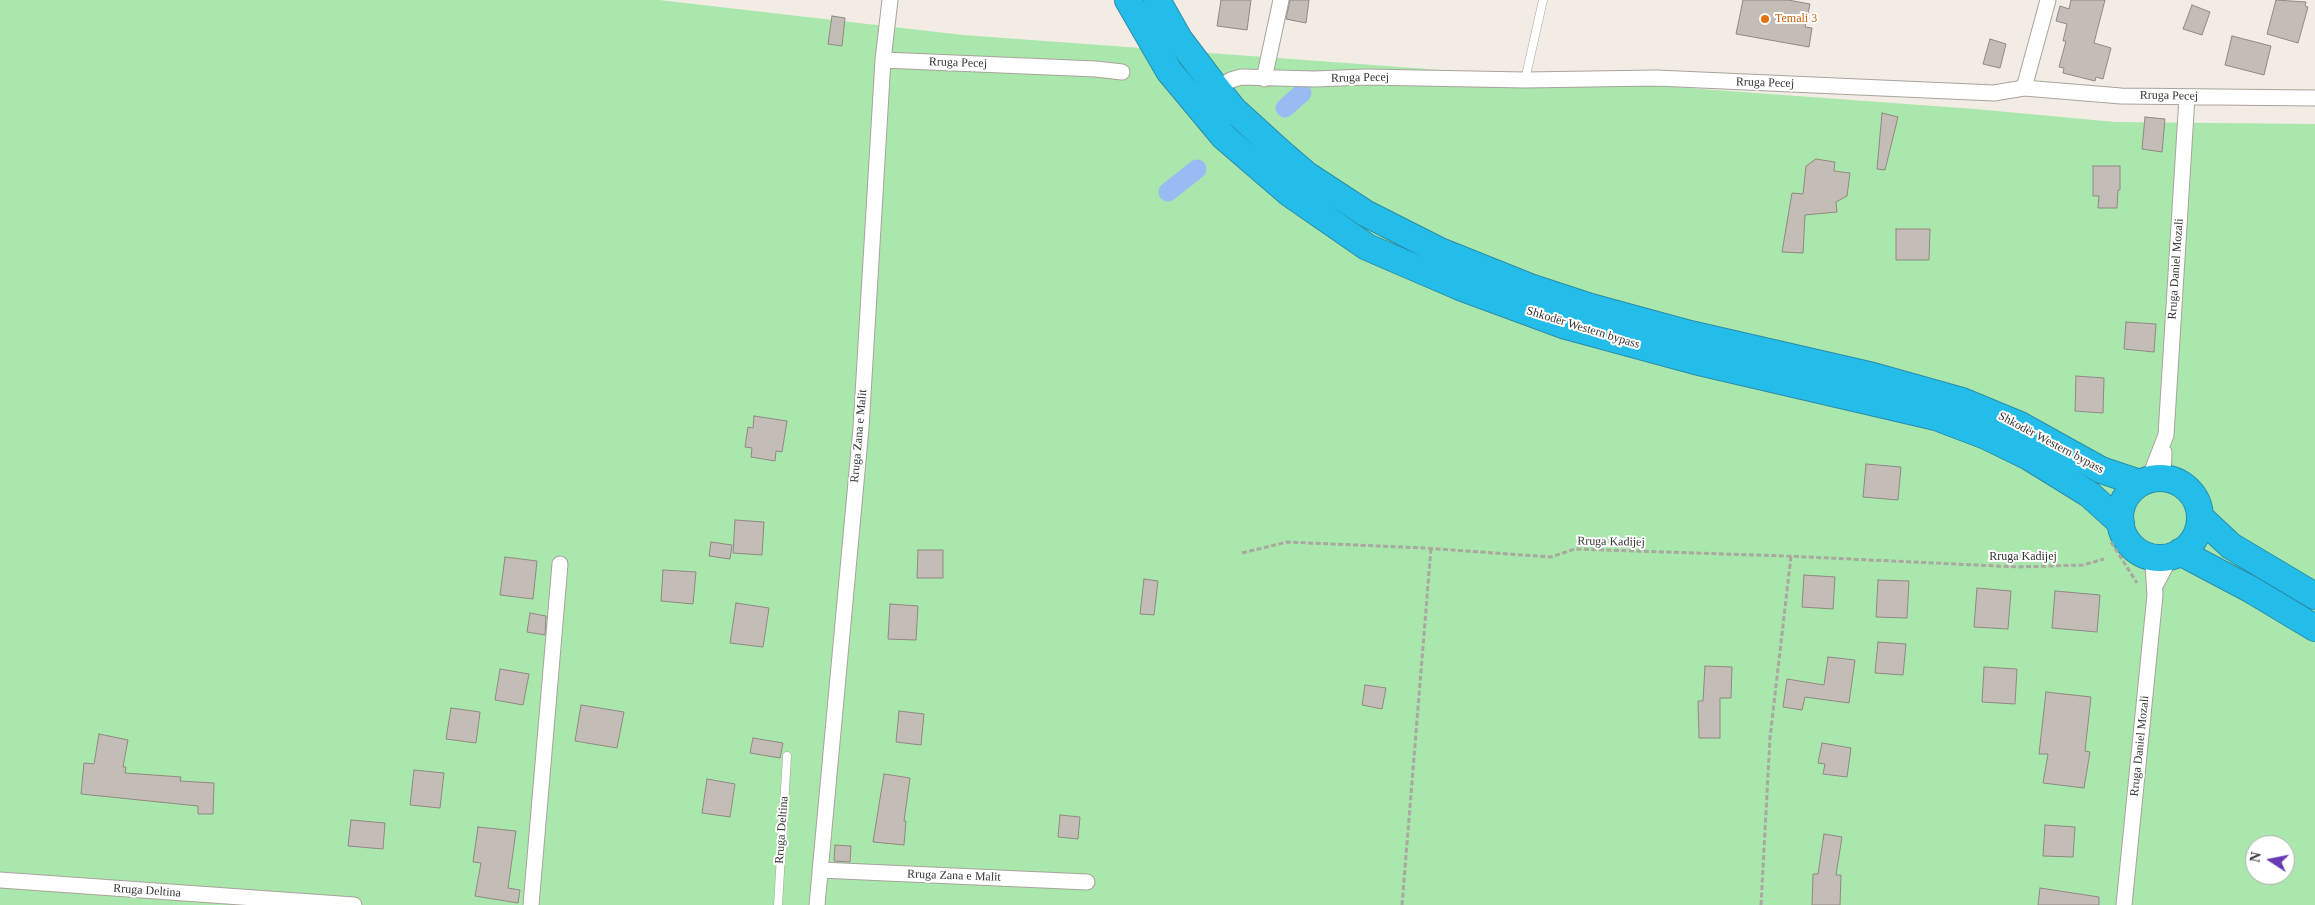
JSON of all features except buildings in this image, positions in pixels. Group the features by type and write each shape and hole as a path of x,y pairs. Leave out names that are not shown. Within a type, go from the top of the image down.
{"highway":[{"name":"Shkodër Western bypass","path":"1128,0 1169,71 1224,137 1289,193 1367,247 1460,287 1566,326 1695,361 1936,417 1986,436 2029,457 2089,494 2121,523 2126,538 2132,546 2167,555 2250,589 2315,628"},
{"name":"Shkodër Western bypass","path":"1158,0 1179,39 1233,109 1307,175 1365,213 1440,250 1530,287 1591,307 1700,336 1873,376 1962,401 2027,429 2100,470 2151,480 2179,483 2188,489 2196,502 2200,517 2231,546 2315,596"},
{"path":"2121,523 2124,502 2131,490 2151,480"},
{"path":"2167,555 2195,537 2200,517"}],"street":[{"name":"Rruga Zana e Malit","path":"817,905 861,428 883,60 890,0"},
{"path":"1264,79 1281,0"},
{"path":"2024,88 2048,0"},
{"name":"Rruga Pecej","path":"883,60 1096,69 1122,72"},
{"name":"Rruga Pecej","path":"1217,88 1241,77 1264,79 1367,77 1525,80 1656,78 1994,92 2024,88 2121,96 2315,98"},
{"name":"Rruga Daniel Mozali","path":"2151,480 2165,441 2187,97"},
{"name":"Rruga Daniel Mozali","path":"2124,905 2155,587 2167,555"},
{"path":"531,905 560,564"},
{"name":"Rruga Zana e Malit","path":"820,870 1087,882"},
{"name":"Rruga Deltina","path":"0,880 354,905"}],"lane":[{"path":"1525,80 1543,0"},
{"name":"Rruga Deltina","path":"778,905 787,756"}],"path":[{"name":"Rruga Kadijej","path":"1242,553 1287,542 1431,548 1551,557 1575,550 1791,556 2019,567 2083,564 2104,559"},
{"path":"1402,905 1431,548"},
{"path":"1761,905 1770,738 1791,556"}],"green space":[{"path":"0,0 659,0 963,35 1975,109 2115,122 2315,124 2315,905 0,905"}],"waterway":[{"path":"1285,108 1302,93"},
{"path":"1168,192 1197,169"}],"place":[{"name":"Temali 3","path":"1765,19"}]}
